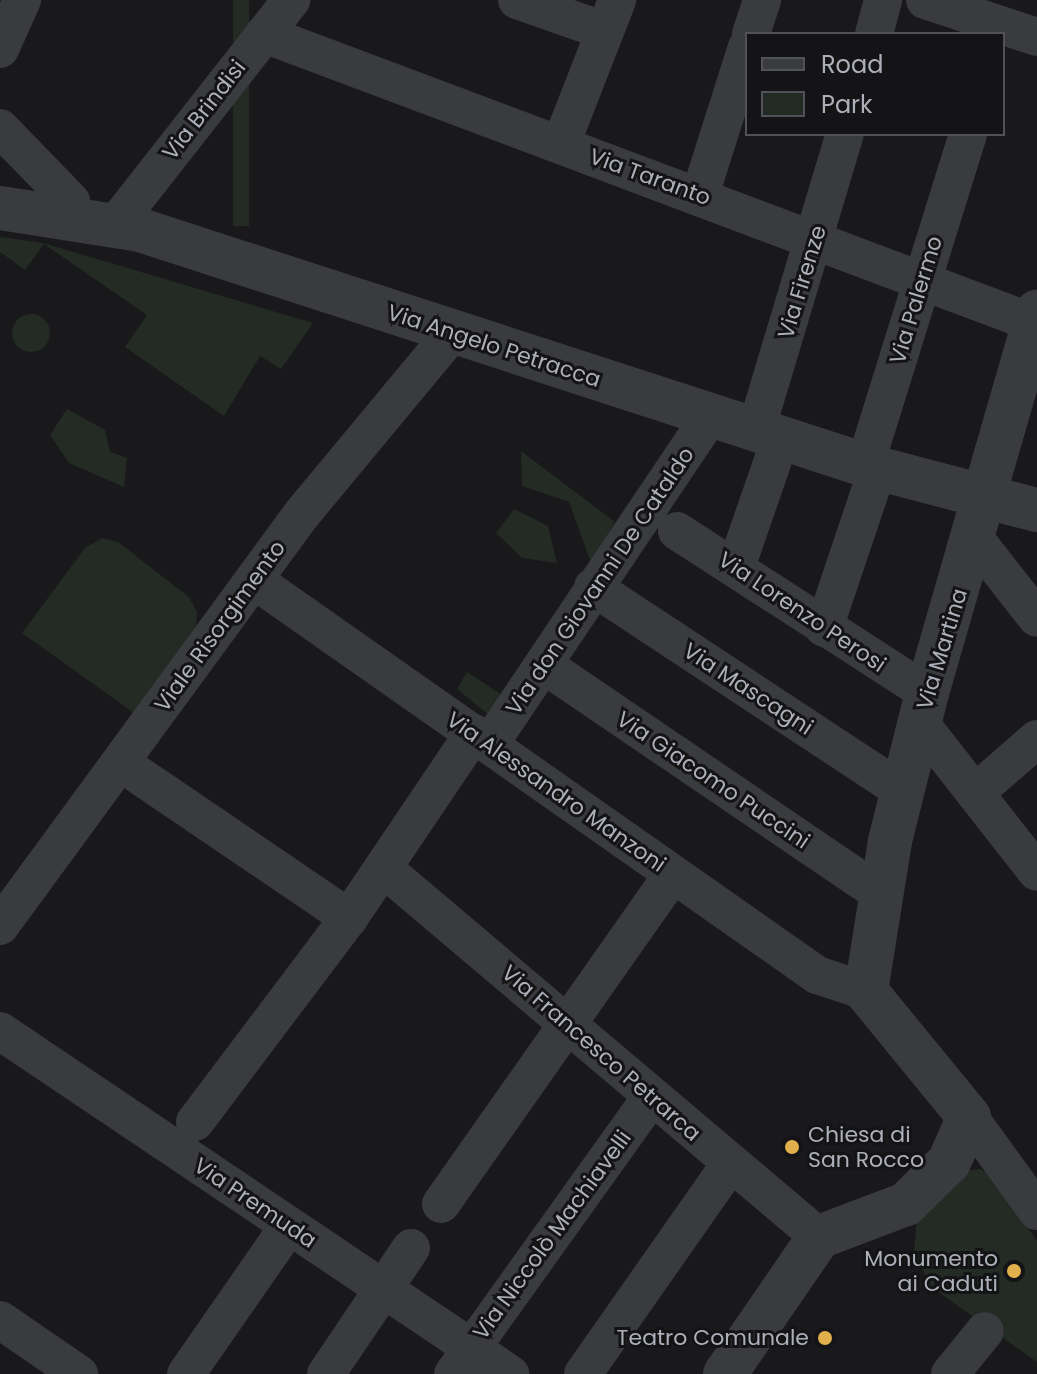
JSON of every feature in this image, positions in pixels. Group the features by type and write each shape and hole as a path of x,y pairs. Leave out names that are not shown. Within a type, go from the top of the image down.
{"street":[{"path":"0,49 22,0"},
{"name":"Via Brindisi","path":"129,225 291,0"},
{"path":"517,0 611,15 561,144"},
{"path":"752,32 762,0"},
{"path":"875,32 883,0"},
{"path":"925,0 1002,20 1037,37"},
{"name":"Via Taranto","path":"264,34 816,238 921,283 1036,318"},
{"path":"700,195 745,53"},
{"path":"0,128 71,201"},
{"name":"Via Firenze","path":"736,567 816,238 844,136"},
{"name":"Via Palermo","path":"824,628 872,467 921,283 967,136"},
{"path":"0,178 71,201 129,225"},
{"name":"Via Angelo Petracca","path":"0,208 129,225 452,333 872,467 980,520 1037,510"},
{"name":"Via Martina","path":"866,991 902,791 923,708 980,520 1036,318"},
{"name":"Viale Risorgimento","path":"0,926 254,580 452,333"},
{"name":"Via don Giovanni De Cataldo","path":"195,1122 349,918 383,868 482,739 544,665 593,587 710,416"},
{"path":"980,520 1037,618"},
{"name":"Via Lorenzo Perosi","path":"677,531 736,567 824,628 923,708 975,793 1036,868"},
{"name":"Via Alessandro Manzoni","path":"254,580 817,975 866,991"},
{"name":"Via Mascagni","path":"593,587 902,791"},
{"name":"Via Giacomo Puccini","path":"544,665 882,895"},
{"path":"975,793 1037,739"},
{"path":"121,763 349,918"},
{"name":"Via Francesco Petrarca","path":"383,868 819,1237"},
{"path":"441,1204 570,1027 672,875"},
{"path":"866,991 969,1117 1037,1211"},
{"name":"Via Premuda","path":"0,1031 383,1289 462,1361 510,1374"},
{"name":"Via Niccolò Machiavelli","path":"462,1361 651,1097"},
{"path":"725,1374 819,1237 906,1204 949,1162 969,1117"},
{"path":"583,1374 730,1164"},
{"path":"186,1374 289,1226"},
{"path":"326,1374 411,1248"},
{"path":"0,1320 79,1374"},
{"path":"950,1374 985,1331"}],"green space":[{"path":"233,0 249,0 249,226 233,226"},
{"path":"0,237 43,243 313,323 281,369 260,356 224,416 125,347 147,315 44,244 25,270 0,252"},
{"path":"31,314 45,319 50,333 45,347 31,352 17,347 12,333 17,319"},
{"path":"67,409 105,430 110,452 127,458 124,487 69,463 50,435"},
{"path":"521,451 615,522 591,563 569,502 522,486"},
{"path":"514,509 548,526 557,563 522,558 496,533"},
{"path":"102,538 118,542 189,597 197,612 196,628 134,713 22,633 85,548"},
{"path":"467,672 502,695 489,715 457,689"},
{"path":"980,1169 993,1176 1037,1241 1037,1362 930,1286 914,1251 917,1218 966,1171"}],"place":[{"name":"Chiesa di San Rocco","path":"792,1147"},
{"name":"Monumento ai Caduti","path":"1014,1271"},
{"name":"Teatro Comunale","path":"825,1338"}]}
